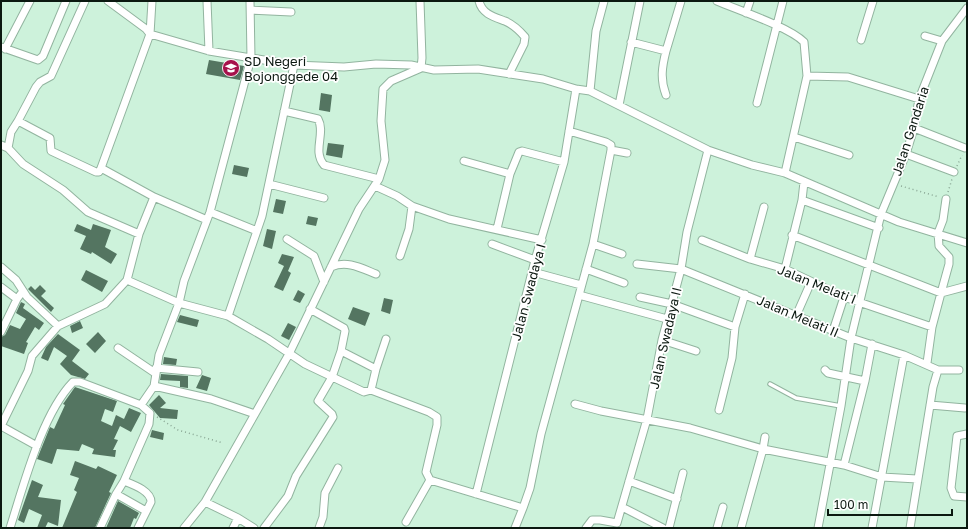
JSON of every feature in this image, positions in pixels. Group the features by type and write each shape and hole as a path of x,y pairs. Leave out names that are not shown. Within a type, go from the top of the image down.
{"street":[{"path":"30,1 3,48 31,59 38,60 43,56 66,1"},
{"path":"85,1 51,76 40,82 36,87 4,146 23,164 63,190 88,212 139,234"},
{"path":"108,1 146,29 150,34 209,51 294,65 344,67 376,64 411,64 421,68 434,70 478,69 543,79 576,89 590,91 708,150 752,165 785,172 804,182 881,214 967,244"},
{"path":"18,121 50,138 51,151 96,172 99,172 150,34 152,1"},
{"path":"207,1 209,51"},
{"path":"141,405 154,386 159,355 179,303 184,281 210,212 251,58 250,1"},
{"path":"420,1 421,68"},
{"path":"479,1 484,11 510,24 525,37 524,44 509,74"},
{"path":"590,91 596,31 604,1"},
{"path":"619,105 640,1"},
{"path":"666,95 662,83 661,71 681,1"},
{"path":"717,1 775,26 800,38 804,42 807,76 785,172"},
{"path":"746,13 750,1"},
{"path":"757,103 775,26 783,1"},
{"path":"861,40 873,1"},
{"name":"Jalan Gandaria","path":"818,528 841,406 851,338 879,228 881,214 906,154 914,128 919,99 942,41 967,8"},
{"path":"250,10 291,12"},
{"path":"925,36 942,41"},
{"path":"631,42 666,51"},
{"path":"228,316 257,231 269,184 294,65"},
{"path":"184,528 205,502 289,354 359,209 377,183 385,160 381,121 383,89 391,81 421,68"},
{"path":"807,76 848,77 919,99"},
{"name":"Jalan Swadaya I","path":"476,494 535,260 564,162 576,89"},
{"path":"284,111 318,119 320,124 318,153 320,160 324,165 377,183 412,206 449,219 542,240"},
{"path":"914,128 965,148"},
{"path":"515,528 530,488 541,434 593,244 611,150 611,145 606,142 569,131"},
{"path":"794,137 849,155"},
{"path":"611,150 627,153"},
{"name":"Jalan Swadaya II","path":"618,526 647,419 662,340 681,269 687,232 708,150"},
{"path":"497,229 510,174 519,152 522,151 564,162"},
{"path":"906,154 954,172"},
{"path":"464,161 510,174"},
{"path":"101,168 154,197 207,220"},
{"path":"785,269 792,235 802,200 804,182"},
{"path":"269,184 324,198"},
{"path":"37,446 1,426 28,371 32,356 58,326 105,304 127,280 139,234 154,197"},
{"path":"927,363 932,327 949,264 948,257 941,250 938,233 943,220 946,199"},
{"path":"802,200 879,228"},
{"path":"400,256 409,229 412,206"},
{"path":"750,259 764,207"},
{"path":"210,212 257,231"},
{"path":"792,235 941,293 967,286"},
{"path":"287,240 314,256 324,282"},
{"name":"Jalan Melati I","path":"702,240 750,259 785,269 844,297 932,327"},
{"path":"492,244 535,260"},
{"path":"593,244 622,254"},
{"path":"331,268 339,264 350,264 376,274"},
{"name":"Jalan Melati II","path":"637,264 681,269 851,338 927,363 938,370"},
{"path":"1,267 16,280 22,291 58,326"},
{"path":"586,270 624,283"},
{"path":"533,272 581,285"},
{"path":"127,280 179,303 228,316 268,339 289,354 364,392 371,390 429,412 436,418 437,424 426,472 430,480 523,508"},
{"path":"796,316 811,282"},
{"path":"1,286 17,299"},
{"path":"1,332 4,320 22,291"},
{"path":"579,294 667,319"},
{"path":"719,410 732,358 735,327 745,294"},
{"path":"640,297 672,304 735,327"},
{"path":"833,331 844,297"},
{"path":"264,528 288,496 296,476 333,417 332,414 318,401 332,377 342,351 344,328 310,309"},
{"path":"371,390 386,339"},
{"path":"662,340 696,351"},
{"path":"844,466 866,381 872,344"},
{"path":"118,348 156,370 198,372"},
{"path":"342,351 376,369"},
{"path":"872,528 904,355"},
{"path":"825,370 828,373 844,378 866,381"},
{"path":"910,528 916,499 917,479 933,387 938,370 959,370"},
{"path":"10,528 37,446 62,394 73,382 89,385 141,405 150,413 144,437 100,528"},
{"path":"154,386 212,399 255,414"},
{"path":"575,404 601,411 690,428 763,449 844,466 882,477 917,479"},
{"path":"930,405 965,408"},
{"path":"967,434 957,436 951,488 954,496 967,497"},
{"path":"741,528 765,437"},
{"path":"318,528 323,517 325,493 338,468"},
{"path":"669,528 683,473"},
{"path":"124,480 147,493 151,498 151,502 138,528"},
{"path":"406,522 430,480"},
{"path":"629,481 677,499"},
{"path":"116,494 146,511"},
{"path":"205,502 238,518 254,528"},
{"path":"622,507 663,528"},
{"path":"717,528 723,507"},
{"path":"233,528 238,518"},
{"path":"586,528 592,520 600,520 618,526"}],"lane":[{"path":"770,384 796,398 841,406"}],"path":[{"path":"893,183 946,199"},
{"path":"150,413 178,430 223,443"}],"building":[{"path":"209,60 244,66 240,80 206,74"},
{"path":"321,93 332,95 330,112 319,110"},
{"path":"328,143 344,145 342,158 326,155"},
{"path":"234,165 249,168 247,177 232,174"},
{"path":"276,199 286,201 283,214 273,212"},
{"path":"308,216 318,218 316,226 306,224"},
{"path":"77,224 91,230 93,224 111,230 105,247 117,254 111,264 92,252 91,254 80,249 86,236 74,231"},
{"path":"267,229 276,231 272,249 263,246"},
{"path":"282,254 294,257 288,271 291,273 283,291 274,287 284,266 278,263"},
{"path":"86,270 108,281 102,292 81,280"},
{"path":"40,285 46,291 41,296 54,308 51,312 28,289 31,286 35,290"},
{"path":"298,290 305,294 300,303 293,300"},
{"path":"384,298 393,300 390,314 381,311"},
{"path":"21,302 25,304 23,308 44,323 39,330 35,327 26,342 28,343 24,354 1,346 1,337 5,335 10,325 20,329 26,319 16,313"},
{"path":"353,307 370,313 365,326 348,319"},
{"path":"180,315 199,320 197,327 177,322"},
{"path":"80,321 83,328 72,333 70,326"},
{"path":"288,323 296,327 289,340 281,336"},
{"path":"98,332 106,341 95,353 86,344"},
{"path":"58,334 80,350 72,361 89,374 85,379 71,375 60,364 67,356 54,347 48,361 41,358 46,347"},
{"path":"164,357 177,359 176,365 163,364"},
{"path":"161,374 188,376 188,388 180,387 180,381 160,380"},
{"path":"202,375 211,378 207,391 196,388"},
{"path":"75,387 117,401 113,412 105,409 101,421 112,426 116,415 124,419 129,408 141,413 131,432 120,426 114,439 118,440 113,450 116,450 115,457 92,454 94,449 82,444 79,451 57,449 52,464 37,459 50,427 54,429 65,405 63,404"},
{"path":"159,395 166,403 160,408 178,410 177,419 160,418 149,405"},
{"path":"152,430 164,433 163,440 150,437"},
{"path":"75,461 96,469 98,466 117,475 109,492 111,493 95,528 62,528 77,492 74,490 79,478 70,475"},
{"path":"32,480 43,485 38,497 61,500 58,526 48,522 45,528 37,528 42,515 29,509 24,523 18,520"},
{"path":"118,501 139,513 136,519 134,518 130,528 106,528"}],"place":[{"name":"SD Negeri Bojonggede 04","path":"231,68"}]}
